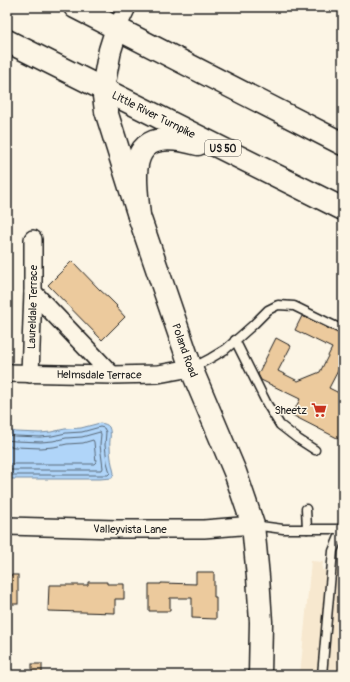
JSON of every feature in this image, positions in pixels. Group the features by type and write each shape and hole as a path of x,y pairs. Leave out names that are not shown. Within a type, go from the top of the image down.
{"main road":[{"path":"75,7 343,144"},
{"name":"Poland Road","path":"117,28 110,50 103,88 106,111 139,216 191,368 235,472 253,525 261,622 260,675"},
{"name":"Little River Turnpike","path":"7,41 343,209"},
{"path":"139,216 136,166 142,151 146,146 153,142 161,139 181,139 244,159"}],"street":[{"path":"117,28 127,7"},
{"name":"Laureldale Terrace","path":"30,374 33,239"},
{"path":"33,292 112,375"},
{"name":"Helmsdale Terrace","path":"7,373 112,375 158,374 191,368"},
{"name":"Valleyvista Lane","path":"7,526 117,529 204,529 253,525"}],"lane":[{"path":"191,368 226,349 268,310 278,305 294,306 343,330"},
{"path":"235,340 267,404 280,425 315,450"},
{"path":"306,509 307,529"},
{"path":"253,525 284,529 343,528 333,551 322,675"}],"shaded area":[{"path":"311,561 323,562 322,570 339,571 343,568 343,675 300,675"}],"water":[{"path":"100,423 107,425 110,429 110,454 114,473 112,478 7,479 7,430 40,433 81,428"}],"building":[{"path":"72,261 117,306 116,307 125,317 102,340 48,285"},
{"name":"Sheetz","path":"302,316 343,335 343,361 329,388 343,395 343,432 339,439 292,415 300,399 261,380 258,374 276,338 291,346 278,371 298,381 320,372 332,348 295,330"},
{"path":"196,572 214,572 216,619 192,618 192,598 170,598 170,611 149,611 149,584 196,584"},
{"path":"7,575 18,575 18,604 7,604"},
{"path":"88,582 124,584 124,599 115,599 115,613 48,611 49,585 88,585"},
{"path":"32,664 42,664 42,675 32,675"}],"place":[{"name":"Sheetz","path":"319,410"}]}
